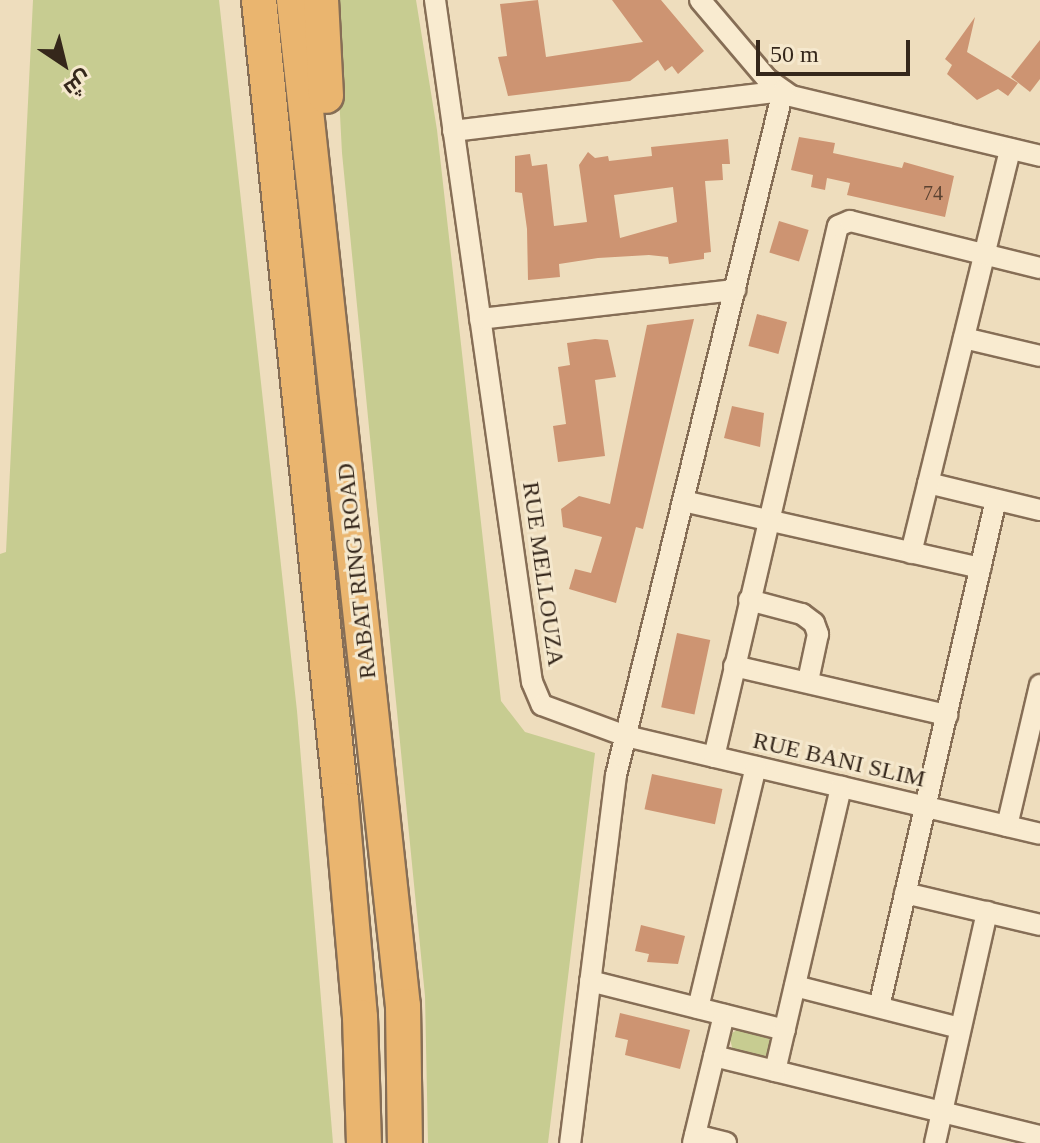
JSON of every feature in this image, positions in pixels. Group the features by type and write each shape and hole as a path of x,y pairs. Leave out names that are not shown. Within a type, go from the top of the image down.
{"highway":[{"name":"RABAT RING ROAD","path":"259,0 341,800 360,1017 364,1143"},
{"name":"RABAT RING ROAD","path":"294,0 403,1006 405,1143"},
{"path":"321,0 337,259 331,344"}],"street":[{"name":"RUE MELLOUZA","path":"435,0 534,690 549,711 626,736"},
{"path":"700,0 760,72 783,91"},
{"path":"570,1143 626,736 783,91"},
{"path":"453,131 783,91 1040,156"},
{"path":"911,553 1010,149"},
{"path":"714,757 838,226 850,221 1040,268"},
{"path":"480,319 735,290"},
{"path":"964,338 1040,356"},
{"path":"928,483 1040,510"},
{"path":"879,1007 996,500"},
{"path":"683,501 981,568"},
{"path":"749,600 802,614 814,623 818,634 808,681"},
{"path":"734,666 947,715"},
{"path":"1007,826 1040,685"},
{"name":"RUE BANI SLIM","path":"626,736 1040,834"},
{"path":"698,1008 756,767"},
{"path":"775,1071 841,787"},
{"path":"905,893 1040,925"},
{"path":"935,1143 987,912"},
{"path":"590,981 785,1030"},
{"path":"795,986 960,1028"},
{"path":"724,1015 694,1139 726,1143"},
{"path":"714,1056 942,1112 1040,1140"}],"green space":[{"path":"33,0 219,0 297,711 333,1143 0,1143 0,554 6,552"},
{"path":"334,0 416,0 437,130 501,701 525,732 595,753 548,1143 428,1143 425,996 342,153"},
{"path":"740,1028 768,1037 772,1045 767,1056 733,1051 729,1035"}],"building":[{"path":"538,0 546,57 643,42 612,0 661,0 704,51 678,74 672,66 665,71 658,60 630,81 508,96 498,57 507,56 500,4"},
{"path":"975,17 967,52 1018,83 1008,96 998,89 977,100 947,74 952,65 945,59"},
{"path":"1040,40 1040,79 1030,92 1011,77"},
{"path":"799,137 835,143 833,153 902,168 904,162 954,176 945,217 847,195 850,183 827,178 825,190 811,187 813,175 791,170"},
{"path":"728,139 730,164 722,164 723,180 705,181 711,252 704,253 704,259 669,264 668,257 649,255 598,258 559,264 560,277 528,280 527,229 522,193 515,192 515,156 530,154 532,166 547,164 554,226 587,222 579,165 588,152 595,158 608,156 609,161 652,156 651,147","holes":["673,187 677,222 620,238 614,195"]},
{"path":"779,221 809,230 799,262 769,253"},
{"path":"757,314 787,322 778,354 748,346"},
{"path":"694,319 643,529 636,527 616,603 569,589 575,569 591,573 602,537 563,527 561,509 579,496 610,504 647,325"},
{"path":"608,340 616,377 595,380 605,456 558,462 553,426 566,424 558,367 570,365 567,343"},
{"path":"732,406 764,413 760,447 724,438"},
{"path":"677,633 710,640 694,714 661,707"},
{"path":"652,774 722,789 715,824 645,809"},
{"path":"641,925 685,936 678,964 647,962 649,954 635,951"},
{"path":"620,1013 690,1030 680,1069 625,1055 628,1040 615,1037"}]}
